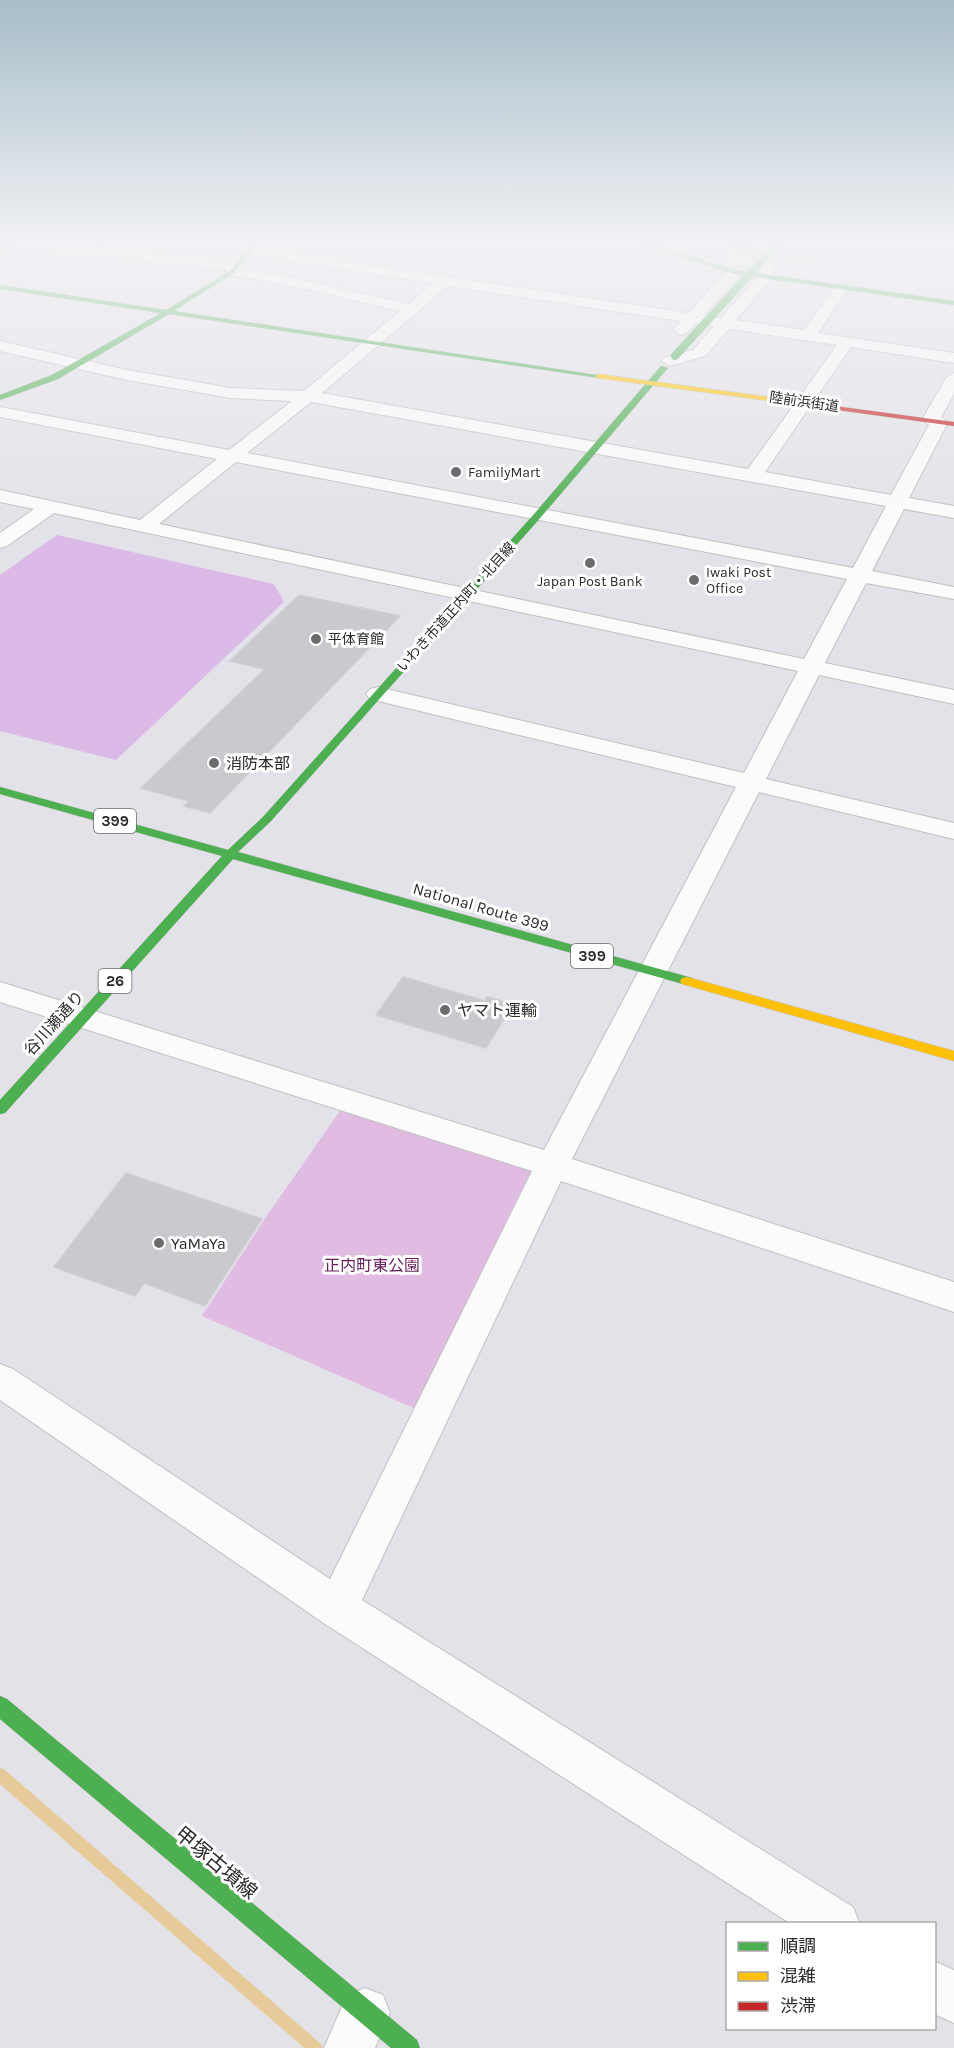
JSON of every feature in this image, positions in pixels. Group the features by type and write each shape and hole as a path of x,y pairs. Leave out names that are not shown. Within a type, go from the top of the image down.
{"main road":[{"path":"0,398 47,381 120,340"},
{"name":"陸前浜街道","path":"347,340 941,422"},
{"name":"いわき市道正内町・北目線","path":"231,853 267,819 538,515 690,340"},
{"name":"National Route 399","path":"0,790 954,1056"},
{"name":"谷川瀬通り","path":"0,1109 231,853"},
{"name":"甲塚古墳線","path":"0,1706 356,2034 409,2048"}],"street":[{"path":"143,527 308,396 374,340"},
{"path":"672,340 656,358 669,362 699,353 711,340"},
{"path":"831,340 954,358"},
{"path":"753,476 847,342"},
{"path":"0,346 127,375 231,393 308,396 954,512"},
{"path":"337,1608 552,1166 897,502 941,422 954,378"},
{"path":"0,412 954,593"},
{"path":"0,496 954,697"},
{"path":"0,542 50,507"},
{"path":"378,694 954,831"},
{"path":"0,992 552,1166 954,1297"},
{"path":"0,1380 337,1608 834,1922"},
{"path":"936,1987 954,1998"}],"green space":[{"name":"正内町東公園","path":"344,1105 548,1167 425,1413 202,1316 264,1220"}],"shaded area":[{"path":"57,535 274,584 284,602 116,760 0,731 0,575"}],"building":[{"path":"299,595 400,616 210,813 184,806 189,801 141,788 265,669 230,661"},
{"name":"ヤマト運輸","path":"403,977 485,1001 487,997 513,1004 486,1048 376,1015"},
{"name":"YaMaYa","path":"126,1173 262,1219 205,1306 144,1283 135,1296 54,1267"}],"waterway":[{"path":"0,1775 315,2048"}],"traffic: fast":[{"path":"0,398 55,377 120,340"},
{"path":"354,340 599,376"},
{"path":"675,356 690,340"},
{"path":"231,853 267,819 538,515 664,368"},
{"path":"0,790 687,981"},
{"path":"0,1109 231,853"},
{"path":"0,1706 409,2048"}],"traffic: slow":[{"path":"599,376 830,407"},
{"path":"687,981 954,1056"}],"traffic: jam":[{"path":"830,407 954,424"}],"place":[{"name":"FamilyMart","path":"456,472"},
{"name":"Japan Post Bank","path":"590,563"},
{"name":"Iwaki Post Office","path":"694,580"},
{"name":"平体育館","path":"316,639"},
{"name":"消防本部","path":"214,763"},
{"name":"ヤマト運輸","path":"445,1010"},
{"name":"YaMaYa","path":"159,1243"}]}
